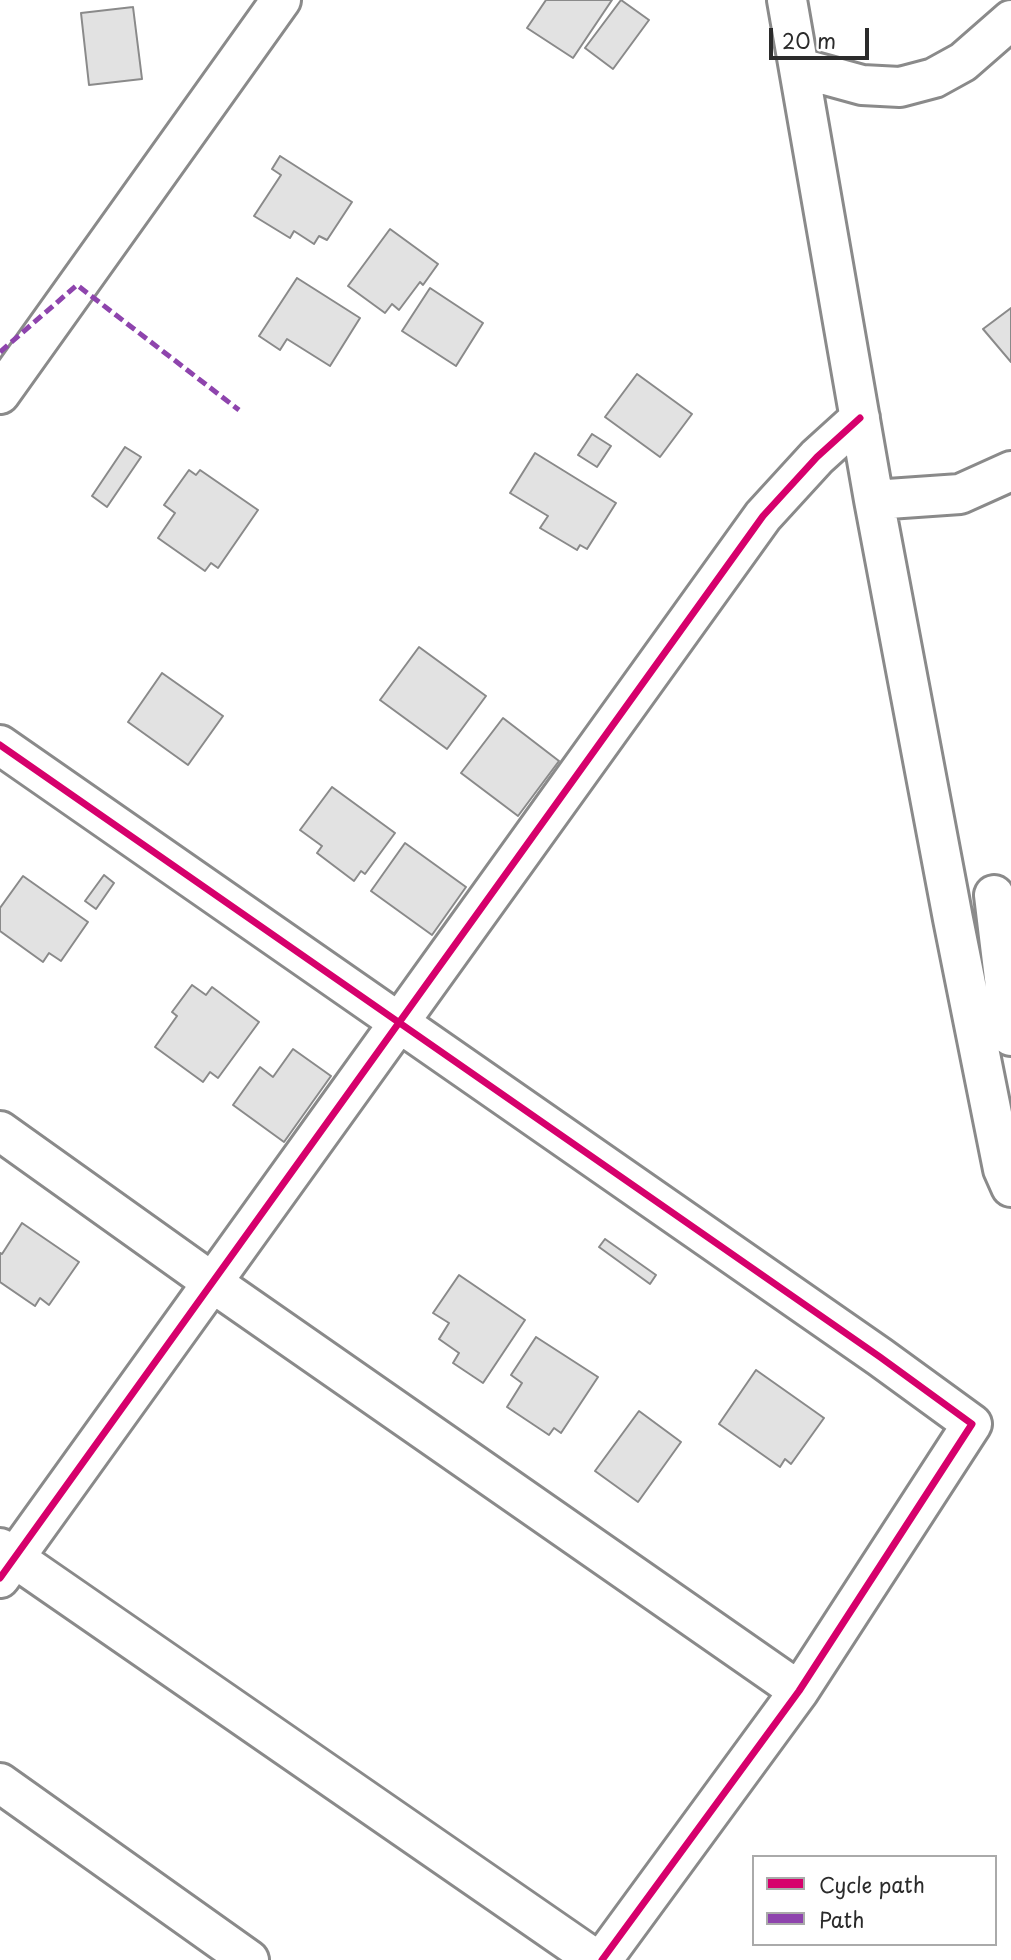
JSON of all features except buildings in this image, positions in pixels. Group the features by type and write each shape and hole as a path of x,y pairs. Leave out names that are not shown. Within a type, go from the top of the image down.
{"street":[{"path":"0,394 281,0"},
{"path":"787,0 874,500 953,919 1003,1169 1011,1187"},
{"path":"800,68 862,85 900,86 934,78 964,62 1011,20"},
{"path":"596,1960 5,1561 213,1283 763,516 817,457 860,418"},
{"path":"874,500 960,494 1011,471"},
{"path":"0,746 880,1357 972,1424 799,1691 602,1960"},
{"path":"953,919 1002,890 1011,1036"},
{"path":"0,1131 213,1283 799,1691"},
{"path":"0,1783 249,1960"}],"marked path":[{"path":"0,352 77,285 239,410"}],"cycle path":[{"path":"0,1578 763,516 817,457 860,418"},
{"path":"0,745 880,1357 972,1424 799,1691 602,1960"}]}
